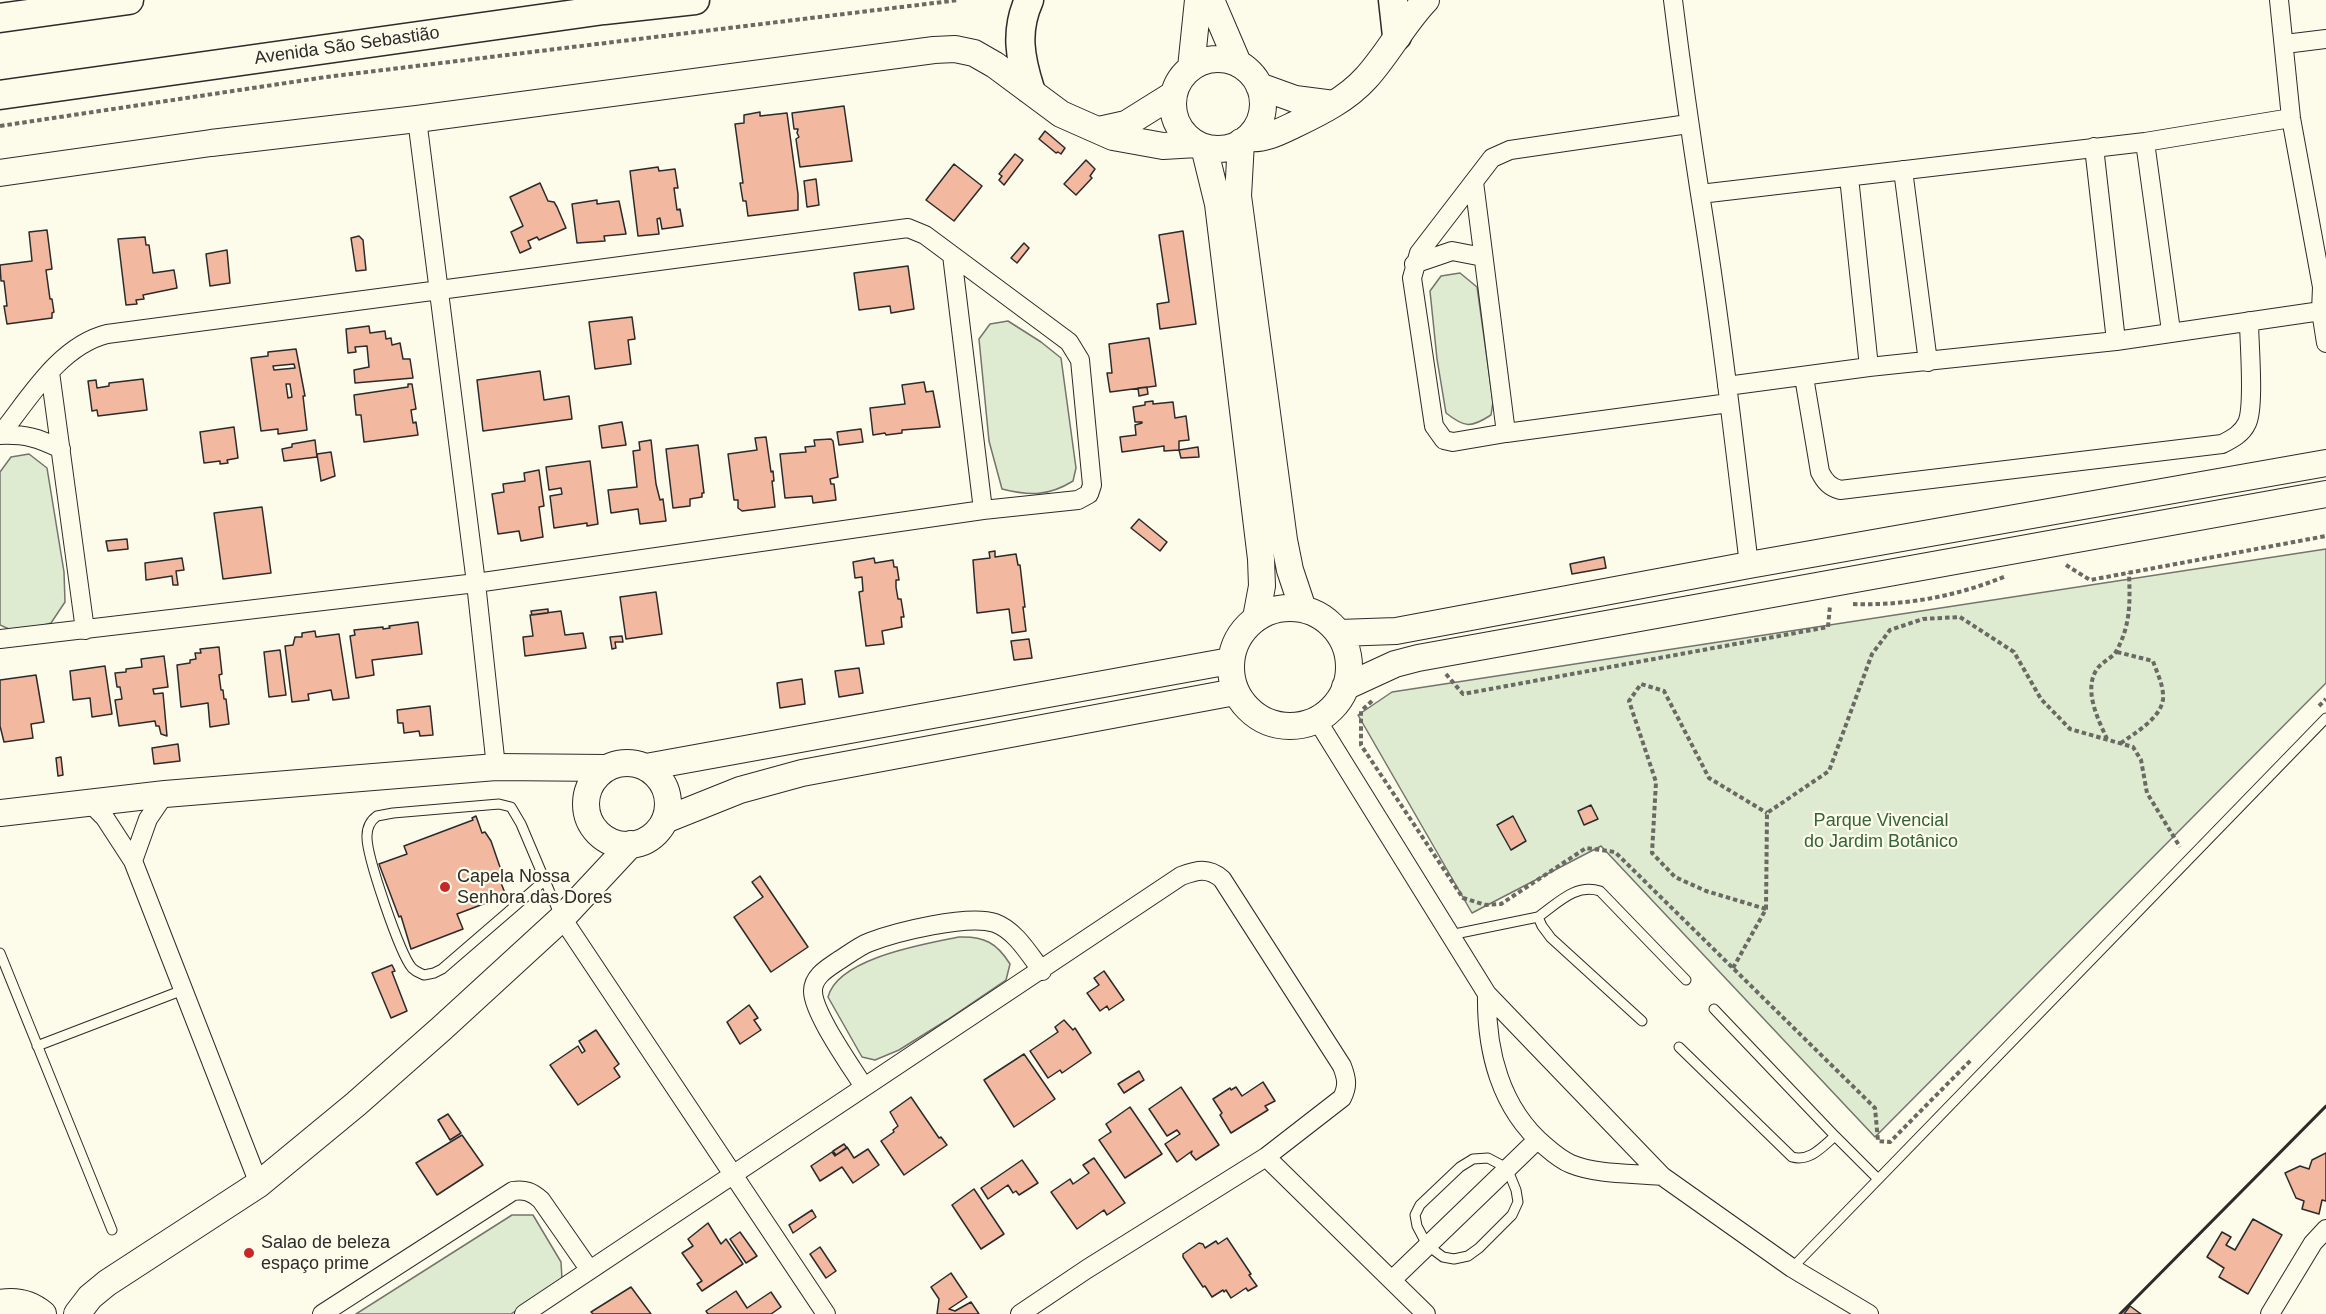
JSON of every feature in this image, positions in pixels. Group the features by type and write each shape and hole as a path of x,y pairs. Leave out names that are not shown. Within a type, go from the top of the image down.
{"main road":[{"path":"0,18 129,0"},
{"name":"Avenida São Sebastião","path":"0,95 604,10 695,0"},
{"path":"1029,0 1021,20 1020,42 1023,67 1030,89"},
{"path":"1393,0 1397,22 1396,36"}],"street":[{"path":"1191,68 1198,0"},
{"path":"1211,0 1238,63"},
{"path":"0,173 211,143 417,119 955,49 974,53 995,64 1061,114 1113,137 1163,146 1228,147 1244,140 1275,134 1334,104 1367,77 1396,36 1426,0"},
{"path":"1673,0 1688,124 1728,394 1749,565"},
{"path":"2280,0 2291,118 2324,287 2321,311 2326,343"},
{"path":"2285,44 2326,39"},
{"path":"1256,618 1262,586 1261,559 1218,204 1201,146 1185,135 1177,123 1173,109 1174,94 1178,84 1191,68 1215,59 1238,63 1248,70 1259,86 1262,97 1262,110 1255,129 1244,140 1238,196 1284,540 1290,570 1303,609"},
{"path":"1259,86 1294,99 1334,104"},
{"path":"1099,130 1126,124 1174,94"},
{"path":"1700,194 2145,142 2291,118"},
{"path":"417,119 476,583 496,767"},
{"path":"1688,124 1504,152 1492,158 1419,253 1414,264 1412,278 1434,426 1437,434 1444,440 1453,442 1506,433 1869,367 2116,341 2321,311"},
{"path":"2145,142 2171,332"},
{"path":"2094,147 2116,341"},
{"path":"1904,170 1928,362"},
{"path":"1849,177 1869,367"},
{"path":"1474,182 1506,433"},
{"path":"0,435 50,372 81,345 94,337 897,228 916,230 1069,342 1080,360 1091,490 1085,497 1078,500 983,510 476,583 0,639"},
{"path":"1414,264 1452,251 1483,257"},
{"path":"952,255 983,510"},
{"path":"1804,377 1820,472 1832,488 1840,490 2222,444 2237,436 2247,424 2250,409 2249,321"},
{"path":"50,372 85,630"},
{"path":"0,435 22,434 61,449"},
{"path":"1339,633 1396,631 1749,565 2326,464"},
{"path":"1346,687 1395,664 1418,658 2326,494"},
{"path":"1303,609 1323,618 1339,633 1347,650 1349,669 1346,687 1339,700 1317,720 1298,726 1279,725 1261,719 1246,707 1235,692 1230,661 1235,644 1243,630 1256,618 1270,610 1303,609"},
{"path":"646,767 1230,661"},
{"path":"665,820 740,790 802,772 1235,692"},
{"path":"1317,720 1486,993 1662,1176 1792,1268 1869,1314"},
{"path":"620,763 633,763 646,767 658,777 666,790 668,805 665,820 657,832 645,840 631,844 615,843 601,836 591,824 586,808 587,792 595,778 607,768 620,763"},
{"path":"0,813 165,794 496,767 607,768"},
{"path":"134,861 148,819 165,794"},
{"path":"90,803 105,818 134,861 259,1184"},
{"path":"77,1314 90,1297 107,1283 259,1184 441,1029 562,918 631,844"},
{"path":"524,1314 1042,971 1181,876 1204,869 1214,872 1222,879 1342,1066 1347,1084 1342,1098 1266,1157 1087,1269 1020,1314"},
{"path":"562,918 826,1314"},
{"path":"864,1087 816,1002 813,990 816,979 825,969 868,943 918,928 972,921 991,922 1004,926 1042,971"},
{"path":"1486,993 1486,1019 1498,1079 1518,1118 1537,1140 1554,1155 1580,1167 1662,1176"},
{"path":"1393,1279 1537,1140"},
{"path":"1266,1157 1393,1279 1426,1314"},
{"path":"322,1314 513,1191 523,1190 533,1193 541,1200 589,1269"},
{"path":"2270,1314 2313,1243 2326,1229"},
{"path":"5,1299 34,1306 42,1314"}],"lane":[{"path":"1792,1268 2326,718"},
{"path":"544,881 442,969 434,974 424,975 411,967 391,920 369,853 368,826 377,816 393,813 499,804 511,807 521,824 562,918"},
{"path":"1450,935 1538,917 1573,892 1591,888 1600,891 1686,980"},
{"path":"1538,917 1551,938 1642,1021"},
{"path":"0,953 112,1230"},
{"path":"37,1046 183,990"},
{"path":"1714,1009 1878,1179"},
{"path":"1679,1047 1792,1157 1804,1159 1809,1157 1835,1136"},
{"path":"1488,1158 1507,1168 1518,1202 1512,1215 1479,1248 1468,1256 1454,1259 1443,1257 1427,1245 1417,1226 1415,1215 1420,1205 1460,1167 1473,1159 1488,1158"}],"path":[{"path":"0,126 326,76 959,0"},
{"path":"2058,565 2068,564 2090,580 2326,536"},
{"path":"2107,739 2095,713 2091,688 2097,669 2117,652 2130,615 2129,573"},
{"path":"1852,604 1885,605 1972,590 2009,575"},
{"path":"1444,672 1463,694 1828,627 1830,603"},
{"path":"1767,813 1830,771 1872,654 1890,630 1923,619 1959,617 2014,652 2041,699 2070,729 2133,747 2141,760 2147,793 2180,847"},
{"path":"2117,652 2153,661 2161,683 2163,700 2150,722 2120,743"},
{"path":"1766,909 1706,891 1675,877 1652,853 1656,782 1629,701 1641,684 1664,691 1709,778 1767,813"},
{"path":"1377,695 1361,711 1361,745 1463,898 1486,905 1501,904 1587,848 1615,852 1875,1108 1878,1141 1890,1143 1973,1058"},
{"path":"2318,707 2326,699"},
{"path":"1733,968 1766,909 1767,813"},
{"path":"2172,855 2188,839"}],"green space":[{"path":"1460,273 1477,287 1493,402 1491,415 1473,424 1463,424 1446,413 1437,359 1430,291 1441,276"},
{"path":"1008,321 1061,358 1076,468 1073,481 1056,490 1030,494 1002,489 989,441 979,339 990,324"},
{"path":"29,454 47,468 64,572 65,602 51,623 28,630 9,629 0,625 0,472 11,457"},
{"name":"Parque Vivencial do Jardim Botânico","path":"2326,549 2326,683 1875,1137 1601,846 1472,913 1358,715 1392,692"},
{"path":"959,937 976,938 995,946 1010,964 1006,980 899,1050 875,1060 862,1057 828,997 835,984 848,972 884,955"},
{"path":"512,1215 533,1215 561,1262 562,1279 511,1314 356,1314"}],"building":[{"path":"844,106 852,161 800,167 796,139 799,137 798,129 794,129 792,113"},
{"path":"760,112 760,116 787,113 798,194 798,210 748,216 740,183 743,183 735,124 744,123 744,115"},
{"path":"1045,131 1065,148 1061,154 1056,153 1039,139"},
{"path":"1015,154 1023,160 1004,185 999,180 1002,176 999,174"},
{"path":"1086,160 1095,169 1090,176 1092,178 1076,195 1064,184"},
{"path":"954,164 982,186 954,221 926,200"},
{"path":"658,167 659,171 675,169 678,188 674,188 677,210 680,209 683,226 662,229 660,218 657,219 659,234 638,236 630,171"},
{"path":"816,179 819,205 807,207 804,181"},
{"path":"540,183 548,201 554,202 557,207 566,228 539,240 537,237 528,241 531,248 520,253 511,232 523,226 510,197"},
{"path":"597,200 597,204 619,201 626,234 604,236 605,241 577,243 572,204"},
{"path":"47,230 52,269 46,270 54,312 52,318 7,324 4,306 7,306 0,265 32,261 29,232"},
{"path":"1183,231 1196,324 1160,329 1157,304 1169,302 1159,235"},
{"path":"359,236 363,240 366,270 356,271 351,238"},
{"path":"145,237 146,245 149,245 153,273 174,270 177,288 143,295 144,299 136,300 137,304 126,305 118,239"},
{"path":"1024,243 1029,248 1017,263 1011,258"},
{"path":"227,250 230,283 210,286 206,254"},
{"path":"908,266 914,309 891,313 890,306 859,310 854,273"},
{"path":"632,317 635,339 628,340 631,364 595,369 589,322"},
{"path":"369,326 370,333 385,331 386,339 391,338 392,345 400,343 403,359 410,359 413,378 355,383 354,370 369,367 367,346 355,347 356,352 348,353 346,329"},
{"path":"1149,338 1156,386 1110,392 1107,373 1112,373 1109,344"},
{"path":"296,349 305,396 303,396 307,430 278,434 278,429 261,431 251,358 268,356 268,352","holes":["294,364 295,368 274,370 273,366","286,384 290,384 292,397 288,398"]},
{"path":"540,371 544,400 569,396 572,419 483,431 477,380"},
{"path":"143,379 147,410 98,416 97,410 92,411 88,381 96,380 97,388 109,386 109,383"},
{"path":"924,382 926,392 933,391 940,427 873,435 870,408 905,404 902,385"},
{"path":"408,384 412,384 416,409 411,410 418,435 364,442 361,415 356,415 354,395 408,387"},
{"path":"1147,387 1148,394 1139,396 1138,388"},
{"path":"1153,401 1153,404 1173,402 1175,418 1186,416 1189,440 1179,441 1179,450 1164,451 1164,446 1122,452 1120,437 1136,435 1135,425 1142,423 1135,422 1133,407"},
{"path":"622,422 626,445 602,448 599,426"},
{"path":"234,427 238,458 227,460 228,463 220,464 220,461 204,463 200,432"},
{"path":"861,429 863,442 839,445 837,432"},
{"path":"766,437 771,472 773,471 775,507 742,511 738,508 738,500 734,500 728,454 757,450 755,438"},
{"path":"831,439 838,477 830,479 831,484 834,484 836,500 813,503 812,496 785,498 780,454 806,452 805,447 815,446 814,440"},
{"path":"315,440 317,457 284,461 282,449 292,447 292,444"},
{"path":"651,440 656,484 660,500 663,499 666,521 640,524 638,509 611,513 608,490 637,487 633,451 640,450 639,442"},
{"path":"698,445 704,493 702,497 690,499 690,506 673,508 666,449"},
{"path":"1198,447 1199,457 1181,458 1179,450"},
{"path":"331,452 335,476 321,481 317,454"},
{"path":"590,461 598,524 587,526 587,523 554,528 550,496 562,494 561,488 549,490 546,467"},
{"path":"539,470 544,506 539,507 543,537 521,541 519,531 498,534 492,494 504,492 503,484 525,481 524,473"},
{"path":"262,507 271,573 223,579 214,513"},
{"path":"1139,519 1167,542 1160,551 1131,528"},
{"path":"127,539 128,549 108,551 106,541"},
{"path":"995,551 995,557 1016,554 1018,565 1020,565 1026,631 1012,633 1009,609 977,613 973,560 990,558 989,552"},
{"path":"1604,557 1606,568 1572,574 1570,564"},
{"path":"182,558 184,570 176,571 178,585 173,585 172,576 146,580 145,563"},
{"path":"874,558 875,563 893,560 894,567 897,567 899,580 896,580 896,587 904,617 901,617 902,627 882,631 884,644 866,646 859,592 863,591 862,577 855,578 853,562"},
{"path":"656,592 662,634 626,639 620,597"},
{"path":"548,609 548,613 532,615 531,611"},
{"path":"561,611 565,635 583,633 586,648 525,656 523,637 533,636 530,615"},
{"path":"418,622 422,654 372,660 374,675 356,678 350,636 355,635 354,630 383,627 383,629"},
{"path":"315,631 316,637 339,634 349,698 333,700 331,690 308,694 309,700 292,702 285,646 293,645 295,637 302,637 302,633"},
{"path":"622,636 623,642 615,642 616,648 612,649 610,637"},
{"path":"1029,639 1032,658 1014,660 1011,641"},
{"path":"219,647 222,674 219,675 221,690 226,699 229,724 210,727 208,703 181,707 177,665 190,663 190,660 196,659 195,653 201,653 200,649"},
{"path":"280,650 286,695 269,697 264,652"},
{"path":"164,656 168,687 153,689 154,694 163,693 167,736 161,734 155,721 119,726 115,700 122,699 115,673 142,667 141,659"},
{"path":"105,666 112,714 92,717 90,698 73,700 70,671"},
{"path":"859,668 863,693 839,697 835,671"},
{"path":"36,675 44,722 31,724 33,738 4,742 0,726 0,680"},
{"path":"802,679 805,704 780,708 777,683"},
{"path":"430,706 433,735 420,736 419,731 404,733 403,723 398,723 397,710"},
{"path":"178,744 180,761 154,764 152,748"},
{"path":"61,757 63,775 58,776 56,758"},
{"path":"1591,805 1598,819 1584,825 1578,811"},
{"name":"Capela Nossa Senhora das Dores","path":"476,816 482,833 485,832 491,841 503,876 499,878 507,898 503,900 502,897 457,914 463,929 411,949 401,916 399,917 379,864 407,854 404,846 473,820 472,818"},
{"path":"1513,816 1526,841 1511,850 1497,825"},
{"path":"760,876 808,947 771,972 734,917 763,897 752,882"},
{"path":"392,965 395,971 392,972 407,1011 391,1018 372,973"},
{"path":"1104,971 1124,1000 1109,1010 1107,1006 1100,1011 1087,993 1099,985 1094,978"},
{"path":"749,1005 758,1018 754,1020 761,1030 740,1044 727,1022"},
{"path":"1064,1020 1073,1030 1075,1028 1091,1053 1062,1073 1060,1070 1048,1078 1030,1051 1058,1032 1055,1027"},
{"path":"596,1030 619,1064 614,1068 620,1077 578,1105 550,1065 578,1046 582,1053 585,1051 579,1041"},
{"path":"1024,1054 1055,1099 1014,1127 984,1080"},
{"path":"1139,1071 1144,1080 1124,1093 1118,1084"},
{"path":"1263,1082 1275,1101 1265,1106 1268,1110 1231,1133 1213,1099 1230,1088 1231,1090 1236,1087 1242,1096"},
{"path":"1181,1087 1219,1145 1196,1160 1191,1154 1192,1151 1177,1162 1165,1144 1180,1134 1177,1130 1167,1136 1149,1109"},
{"path":"911,1097 939,1138 941,1137 947,1145 904,1175 881,1141 894,1132 893,1130 898,1126 890,1112"},
{"path":"1130,1107 1162,1154 1125,1178 1099,1140 1111,1132 1106,1124"},
{"path":"448,1114 461,1133 450,1140 438,1120"},
{"path":"462,1135 483,1165 437,1195 416,1163"},
{"path":"844,1144 847,1148 836,1155 833,1151"},
{"path":"847,1147 854,1158 868,1149 879,1165 853,1183 842,1167 820,1181 811,1166 832,1152 835,1156"},
{"path":"2326,1153 2326,1201 2322,1200 2319,1214 2302,1209 2304,1201 2296,1198 2285,1173 2300,1166 2309,1169 2312,1160"},
{"path":"1094,1158 1125,1203 1107,1215 1104,1210 1077,1229 1051,1192 1070,1179 1073,1184 1089,1173 1083,1165"},
{"path":"1022,1160 1038,1183 1019,1195 1016,1191 1013,1193 1008,1185 988,1199 981,1188"},
{"path":"974,1189 1004,1234 981,1249 952,1205"},
{"path":"812,1210 816,1217 793,1233 789,1225"},
{"path":"2253,1219 2282,1235 2248,1294 2219,1277 2224,1268 2207,1257 2222,1232 2231,1237 2226,1245 2235,1250"},
{"path":"708,1223 721,1244 726,1239 743,1264 702,1291 697,1284 702,1281 682,1253 693,1246 688,1239"},
{"path":"740,1232 757,1256 746,1263 730,1239"},
{"path":"1227,1238 1257,1286 1248,1291 1246,1288 1231,1298 1226,1290 1212,1297 1205,1286 1203,1287 1183,1254 1199,1243 1205,1248 1216,1241 1218,1244"},
{"path":"820,1247 836,1271 826,1278 810,1254"},
{"path":"951,1273 967,1297 949,1309 955,1311 971,1302 979,1314 937,1314 939,1299 931,1287"},
{"path":"631,1287 651,1314 593,1314 591,1312"},
{"path":"736,1291 747,1308 771,1292 781,1307 771,1314 708,1314 706,1311"},
{"path":"2130,1306 2141,1314 2124,1314"}],"wall":[{"path":"2120,1314 2326,1106"}],"place":[{"name":"Capela Nossa Senhora das Dores","path":"445,887"},
{"name":"Salao de beleza espaço prime","path":"249,1253"}]}
